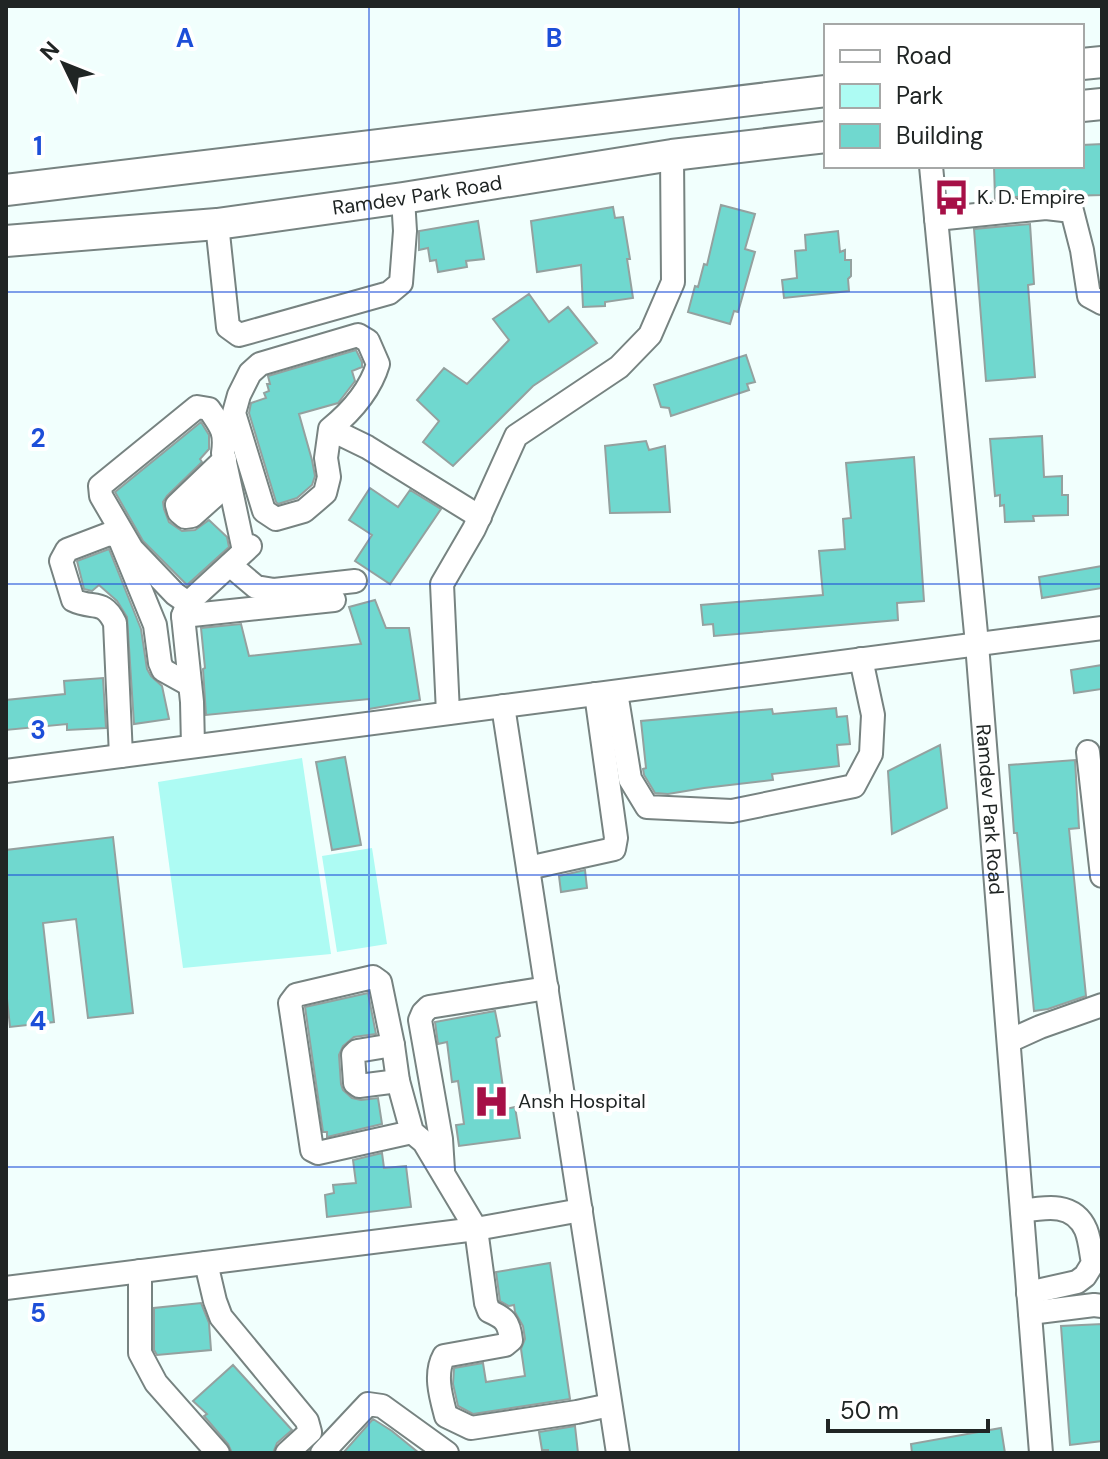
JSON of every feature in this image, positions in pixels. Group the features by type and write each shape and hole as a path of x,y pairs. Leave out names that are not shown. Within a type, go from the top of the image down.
{"main road":[{"path":"6,190 824,91"},
{"name":"Ramdev Park Road","path":"6,241 217,224 672,155 824,137"}],"street":[{"path":"448,713 442,584 480,517 516,436 619,367 650,335 673,282 672,155"},
{"name":"Ramdev Park Road","path":"931,168 977,644 1041,1453"},
{"path":"217,224 228,327 239,335 389,293 401,283 405,231 403,198"},
{"path":"936,219 1046,208 1072,211 1089,296 1102,303"},
{"path":"358,335 368,341 378,364 374,379 351,412 330,429 326,458 329,477 325,493 304,511 276,519 264,511 234,413 250,373 260,364 358,335"},
{"path":"193,746 185,610 175,594 132,549 101,496 100,486 197,407 209,409 223,429 223,453 241,554 256,587 274,590 355,581"},
{"path":"330,429 367,447 480,517"},
{"path":"225,459 177,505 179,512 185,517 192,516 229,483"},
{"path":"121,756 115,623 102,606 82,605 73,600 61,561 67,550 109,534 119,537 155,625 163,670 190,685"},
{"path":"185,610 241,554"},
{"path":"185,610 334,600"},
{"path":"6,771 1102,628"},
{"path":"606,693 630,779 647,807 732,811 854,786 871,754 873,715 861,659"},
{"path":"528,868 614,849 616,838 606,693"},
{"path":"503,706 618,1453"},
{"path":"1088,752 1102,876"},
{"path":"412,1132 318,1153 312,1150 290,1003 296,995 373,977 380,982 398,1081 412,1132 424,1142 476,1229 486,1303 489,1311 501,1317 510,1327 511,1340 505,1345 444,1356 439,1391 446,1416 471,1428 610,1405"},
{"path":"444,1175 441,1139 420,1020 423,1013 429,1007 547,988"},
{"path":"1009,1041 1102,1005"},
{"path":"393,1045 357,1051 353,1055 355,1083 359,1086 398,1081"},
{"path":"1022,1211 1057,1207 1076,1216 1086,1229 1093,1263 1077,1282 1029,1303"},
{"path":"6,1288 476,1229 581,1210"},
{"path":"206,1263 221,1317 307,1421 310,1432 287,1453"},
{"path":"140,1271 140,1353 156,1383 218,1453"},
{"path":"1029,1303 1102,1306"},
{"path":"322,1453 368,1404 382,1406 447,1453"}],"green space":[{"path":"302,758 331,954 183,968 158,782"},
{"path":"372,848 387,944 337,952 322,856"}],"building":[{"path":"1102,144 1102,195 1045,194 995,199 994,168 1084,168 1084,145"},
{"path":"721,205 755,214 745,249 755,252 738,312 734,311 730,324 688,312 695,286 698,287 704,264 707,265"},
{"path":"613,207 615,218 623,217 633,298 605,302 605,306 583,307 581,265 537,272 531,221"},
{"path":"478,221 484,259 466,261 467,267 438,272 436,260 430,261 428,248 419,250 419,231"},
{"path":"1030,224 1034,284 1028,285 1035,377 986,381 974,229"},
{"path":"838,231 840,252 845,250 845,260 851,260 849,291 784,298 782,280 797,278 795,251 806,250 805,235"},
{"path":"529,294 549,322 568,307 597,343 533,386 453,466 423,442 439,421 417,400 444,368 467,384 509,340 493,319"},
{"path":"356,350 362,367 352,371 355,381 338,403 299,414 315,476 312,485 297,498 278,504 249,413 251,403 266,398 264,393 269,391 267,384 270,384 268,376"},
{"path":"746,355 755,382 747,384 749,390 671,416 669,408 661,407 654,385"},
{"path":"201,422 209,435 209,449 200,459 202,462 167,496 163,502 164,509 169,522 182,531 195,530 209,520 227,537 229,547 187,585 143,541 115,492"},
{"path":"1042,436 1044,477 1062,476 1062,495 1068,495 1068,515 1033,516 1034,521 1005,522 1004,505 1000,506 1000,495 995,496 990,439"},
{"path":"646,441 649,450 665,446 670,512 610,513 605,446"},
{"path":"914,457 924,601 897,603 898,620 714,636 713,624 703,625 701,605 823,595 819,551 845,549 843,519 851,518 846,463"},
{"path":"370,488 398,507 410,490 441,509 390,584 355,561 372,535 349,520"},
{"path":"109,549 141,629 147,669 162,686 169,719 134,724 127,617 117,601 99,585 92,591 84,589 77,561"},
{"path":"1102,566 1102,588 1042,598 1039,577"},
{"path":"375,600 386,628 409,628 420,700 369,709 369,699 206,715 201,628 241,624 249,656 361,644 349,607"},
{"path":"1102,665 1102,689 1074,693 1071,670"},
{"path":"103,678 106,728 67,730 67,724 6,730 6,700 65,694 64,681"},
{"path":"836,708 837,717 847,716 850,744 837,745 839,766 772,774 773,780 668,794 655,793 644,775 641,721 772,709 773,714"},
{"path":"940,745 947,808 892,834 888,771"},
{"path":"345,757 361,845 332,850 316,762"},
{"path":"1075,760 1079,828 1069,829 1086,996 1034,1011 1009,765"},
{"path":"113,837 133,1013 88,1018 76,919 43,923 54,1022 10,1027 6,989 6,850"},
{"path":"585,870 587,888 561,892 559,876"},
{"path":"368,993 376,1034 354,1037 343,1046 339,1055 341,1084 352,1098 378,1098 382,1124 327,1137 327,1132 323,1132 305,1007"},
{"path":"495,1011 506,1109 515,1107 520,1138 459,1146 456,1125 464,1124 458,1081 452,1082 447,1042 438,1044 435,1022"},
{"path":"382,1153 384,1168 406,1166 411,1207 327,1217 325,1195 334,1193 333,1185 356,1183 353,1160"},
{"path":"550,1263 570,1399 473,1414 458,1406 453,1384 454,1368 483,1363 486,1382 525,1376 521,1349 525,1339 523,1326 514,1305 500,1301 496,1272"},
{"path":"201,1303 209,1323 211,1350 157,1355 154,1350 154,1308"},
{"path":"1102,1324 1102,1441 1070,1445 1061,1326"},
{"path":"233,1365 292,1430 277,1443 273,1453 232,1453 204,1416 207,1414 193,1401"},
{"path":"373,1419 392,1431 419,1453 343,1453"},
{"path":"575,1426 578,1453 548,1453 548,1450 542,1450 539,1432"},
{"path":"1001,1428 1005,1453 912,1453 911,1444"}],"place":[{"name":"K. D. Empire","path":"951,197"},
{"name":"Ansh Hospital","path":"492,1101"}]}
